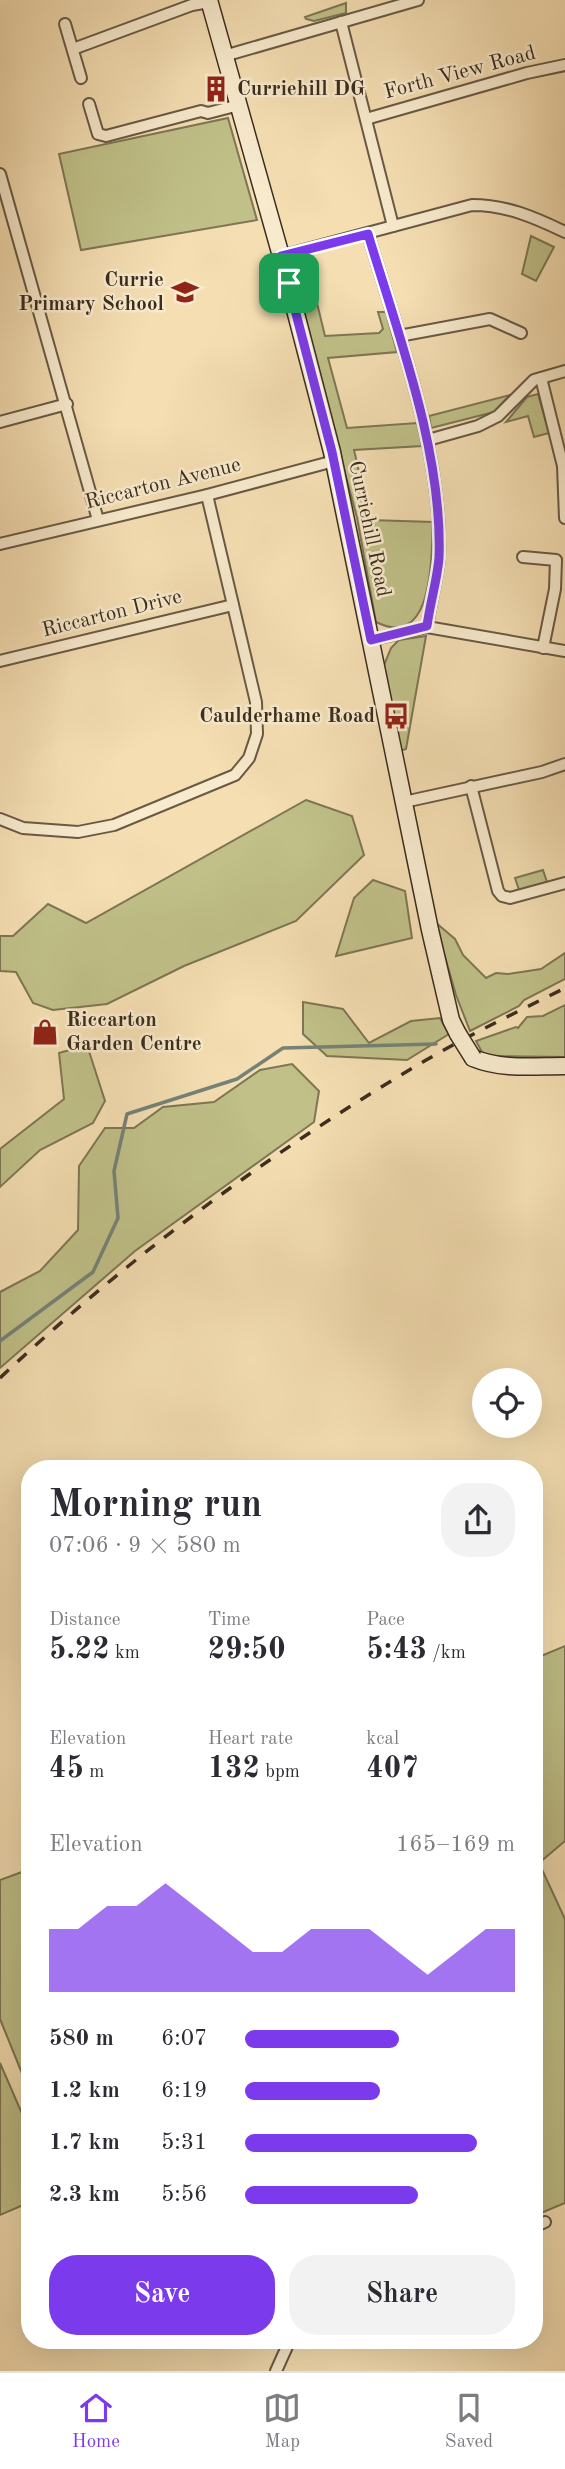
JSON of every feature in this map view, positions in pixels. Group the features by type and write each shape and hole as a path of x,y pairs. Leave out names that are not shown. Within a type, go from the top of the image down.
{"street":[{"path":"224,56 418,0"},
{"path":"73,49 209,1"},
{"name":"Curriehill Road","path":"209,1 281,256 334,461 451,1020 473,1058 487,1064 565,1066"},
{"path":"341,22 393,226"},
{"path":"65,24 81,78"},
{"name":"Forth View Road","path":"366,119 527,73 565,65"},
{"path":"89,104 95,129 98,134 106,136 201,111 208,113 239,105"},
{"path":"0,174 98,520"},
{"path":"281,256 472,205 493,205 514,210 561,230 565,217"},
{"path":"368,234 428,440 437,503 439,559 427,626"},
{"path":"399,336 490,318 521,333"},
{"path":"428,440 478,426 498,416 534,380 565,371"},
{"path":"541,378 563,466 565,517"},
{"path":"0,422 67,404"},
{"name":"Riccarton Avenue","path":"0,544 207,495 334,461"},
{"path":"0,819 23,828 78,832 114,825 235,775 249,758 257,734 256,702 207,495"},
{"path":"523,557 556,560 555,589 543,648"},
{"name":"Riccarton Drive","path":"0,661 233,605"},
{"path":"371,640 427,626 565,651"},
{"path":"404,802 542,772 565,764"},
{"path":"471,786 498,891 502,896 510,898 565,883"},
{"path":"276,2371 286,2349"}],"green space":[{"path":"346,3 346,13 314,21 305,17"},
{"path":"228,118 257,220 81,250 59,154"},
{"path":"531,236 554,247 536,281 522,274"},
{"path":"306,258 325,336 379,333 383,329 378,312 386,312 397,352 328,358 347,428 417,423 422,446 354,450 370,520 433,522 426,596 419,612 409,624 395,627 376,622 357,518 292,274 296,264"},
{"path":"538,394 549,433 534,437 528,416 506,422 527,397"},
{"path":"510,395 494,412 431,428 429,416"},
{"path":"426,636 406,749 400,751 384,665 391,648 399,640"},
{"path":"306,800 352,816 364,855 296,921 184,966 107,1004 53,1010 33,1003 16,972 0,971 0,936 13,936 48,904 86,923"},
{"path":"543,870 547,882 519,890 515,878"},
{"path":"373,880 405,891 412,938 336,956 354,898"},
{"path":"435,922 455,939 463,955 486,978 496,973 541,969 565,953 565,979 470,1031 456,995"},
{"path":"303,1002 343,1009 369,1043 411,1021 440,1018 449,1034 407,1060 327,1056 303,1034"},
{"path":"565,1005 565,1057 488,1056 482,1052 476,1041 518,1028 527,1017 543,1016"},
{"path":"87,1045 105,1101 93,1123 40,1150 0,1187 0,1149 64,1099 59,1053"},
{"path":"292,1064 319,1091 314,1122 135,1251 0,1368 0,1292 40,1271 78,1230 79,1166 105,1128 134,1128 163,1107 214,1102 260,1070"},
{"path":"565,1646 565,1841 543,1860 543,1655"},
{"path":"21,1872 21,2071 0,2019 0,1880"},
{"path":"543,1872 565,1919 565,2203 543,2212"},
{"path":"0,2063 21,2111 21,2206 0,2215"}],"waterway":[{"path":"0,1341 93,1272 118,1218 114,1171 127,1114 237,1079 283,1048 436,1044"}],"railway":[{"path":"0,1378 100,1289 259,1167 428,1059 565,988"}],"place":[{"name":"Curriehill DG","path":"216,89"},
{"name":"Currie Primary School","path":"185,292"},
{"name":"Caulderhame Road","path":"396,716"},
{"name":"Riccarton Garden Centre","path":"45,1032"}],"route":[{"path":"368,234 428,440 437,503 439,559 427,626 371,640 332,452 289,283 281,256 368,234"}]}
